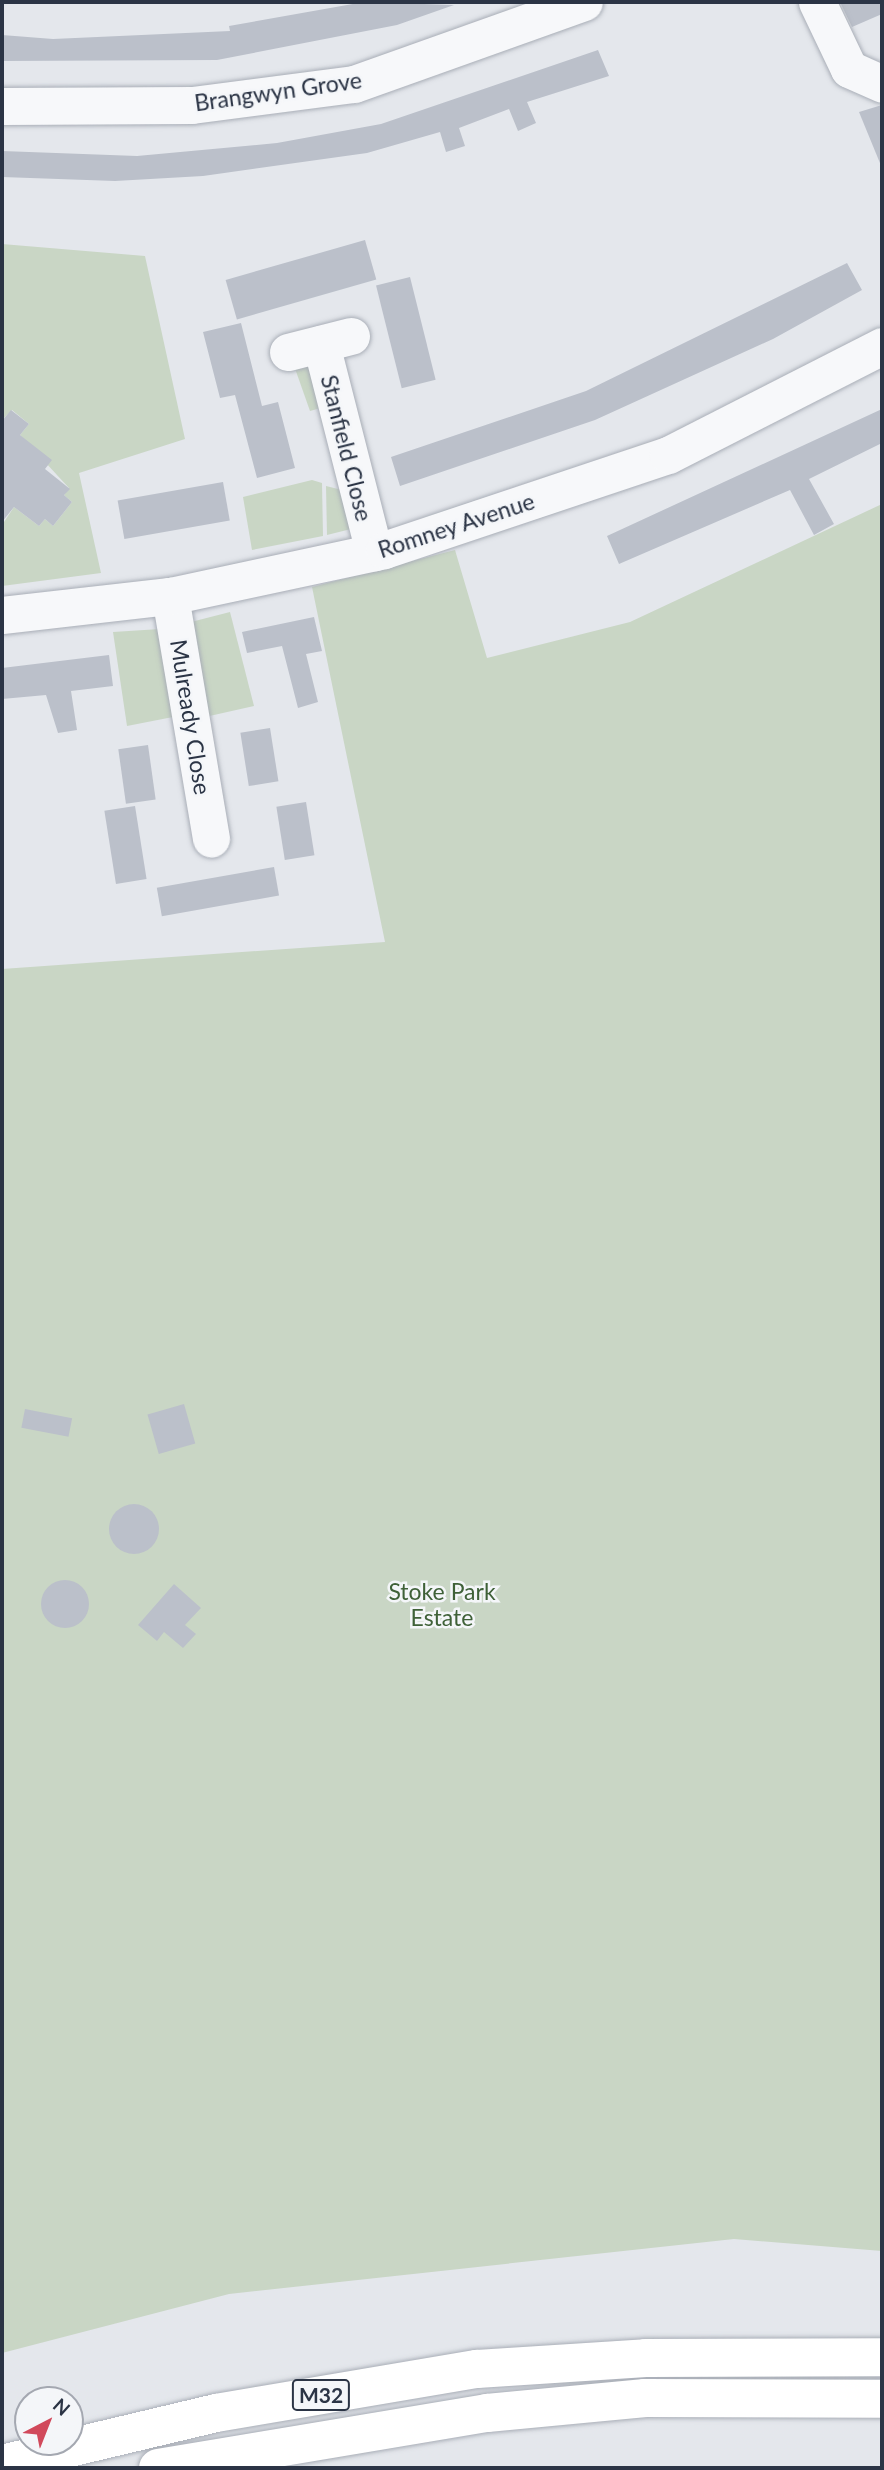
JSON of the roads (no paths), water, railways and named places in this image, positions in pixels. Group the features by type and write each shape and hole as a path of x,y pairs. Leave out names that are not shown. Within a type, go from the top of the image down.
{"highway":[{"name":"M32","path":"2,2463 216,2413 477,2369 646,2358 882,2357"},
{"name":"M32","path":"158,2468 487,2413 632,2399 882,2399"}],"street":[{"name":"Brangwyn Grove","path":"2,106 192,105 354,84 584,2"},
{"path":"817,2 849,69 882,84"},
{"name":"Stanfield Close","path":"320,344 374,552"},
{"name":"Romney Avenue","path":"2,615 170,596 374,552 667,455 882,346"},
{"name":"Mulready Close","path":"170,596 212,839"}],"park label":[{"name":"Stoke Park Estate","path":"442,1604"}]}
